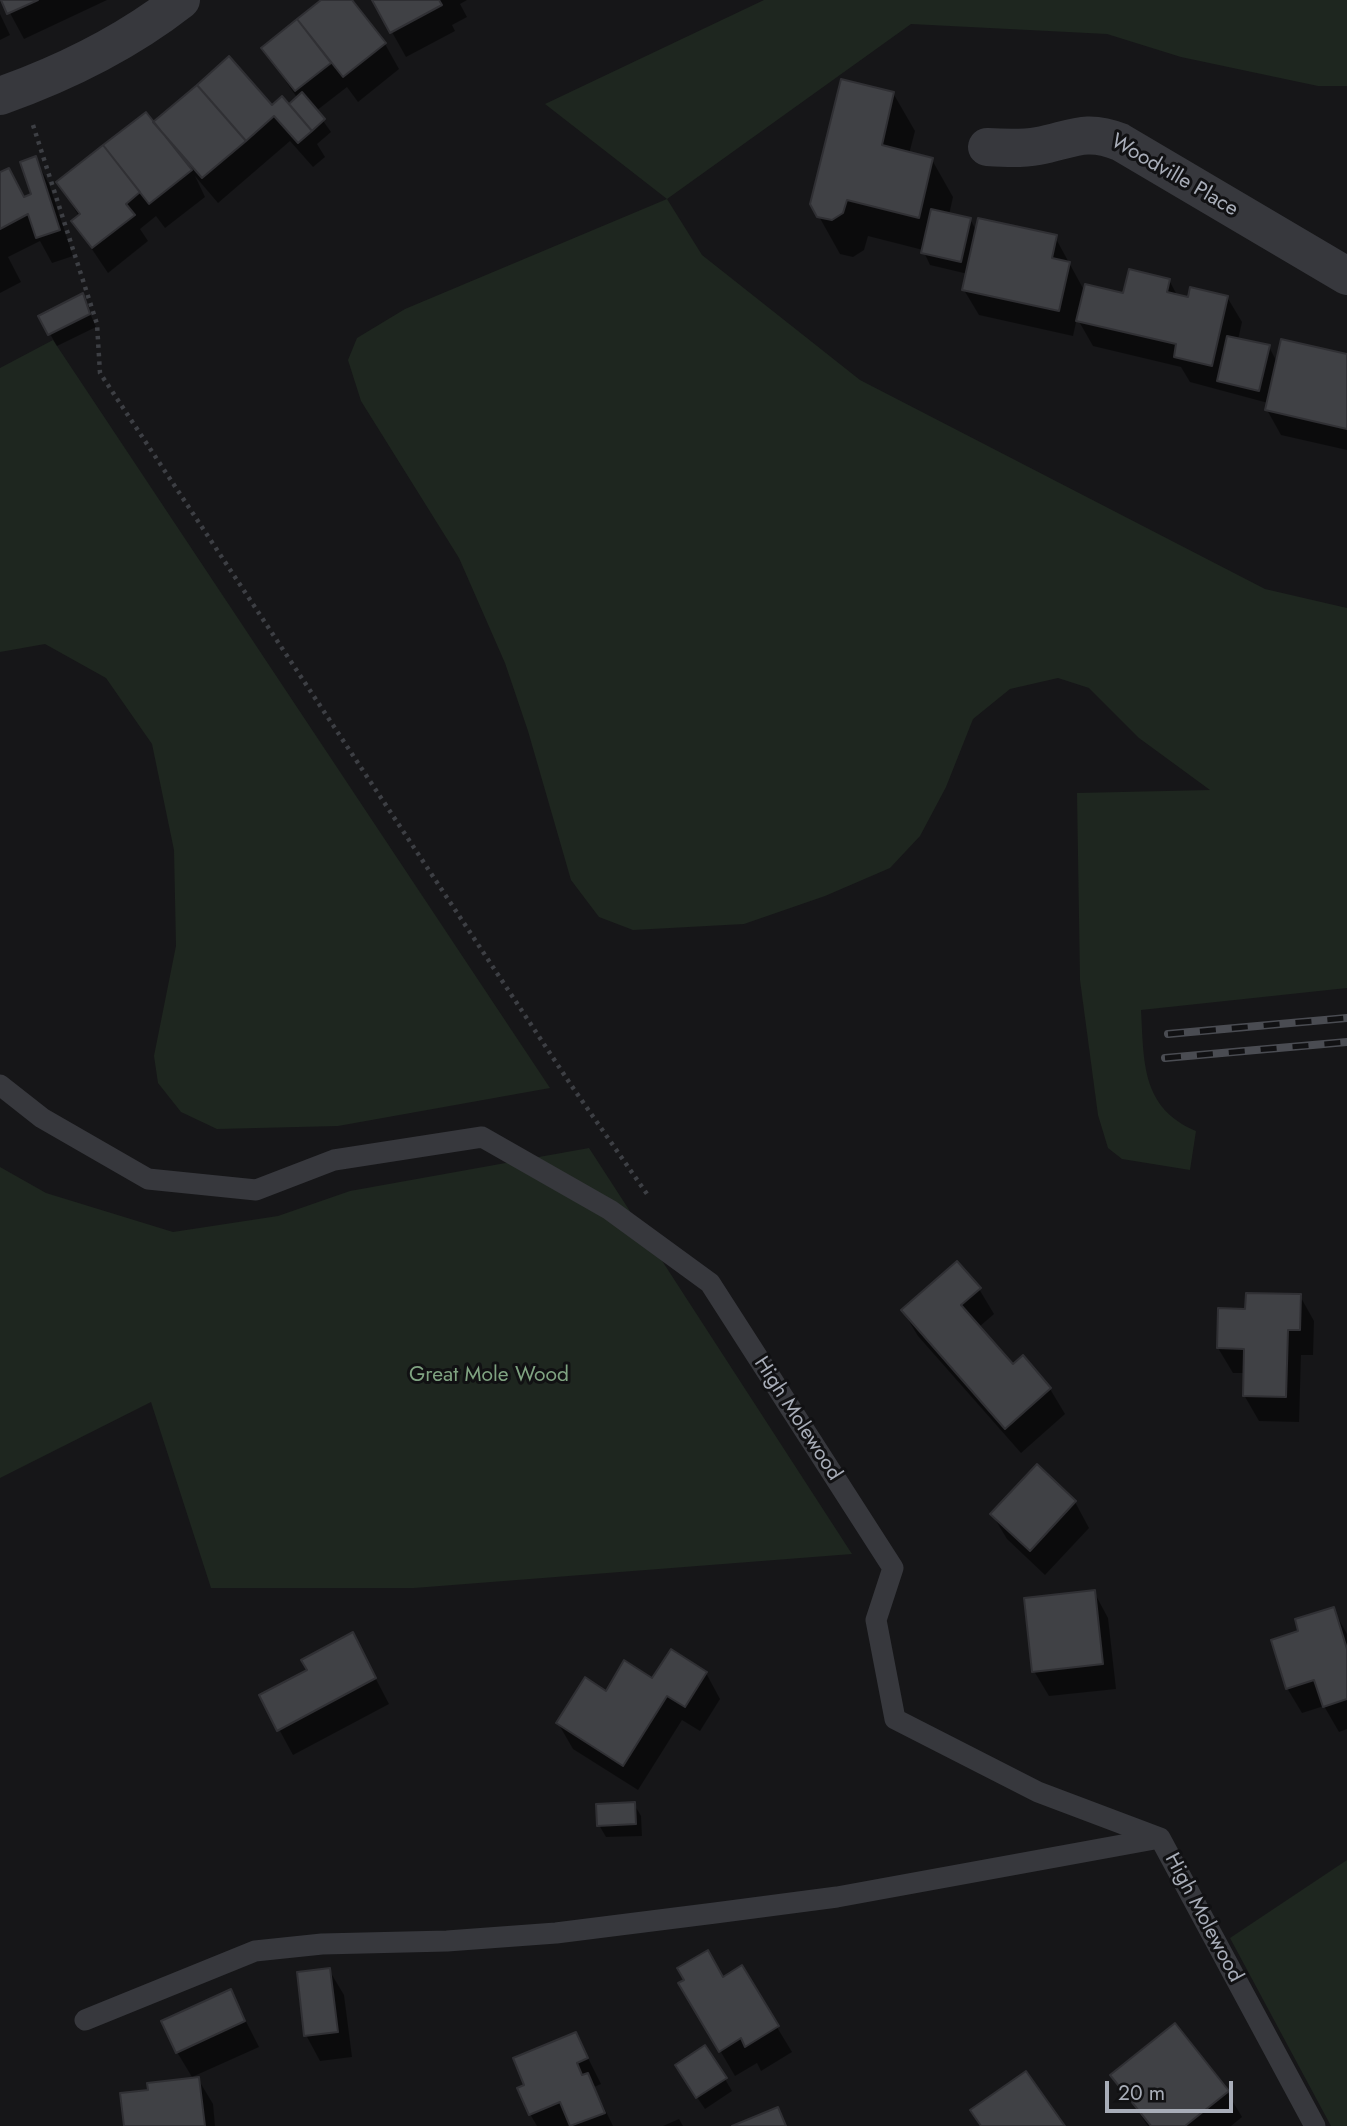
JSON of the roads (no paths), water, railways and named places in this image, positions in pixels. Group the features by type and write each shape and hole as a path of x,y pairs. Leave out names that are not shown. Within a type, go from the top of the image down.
{"street":[{"path":"10,92 76,66 113,46 181,0"},
{"name":"Woodville Place","path":"987,146 1040,146 1062,138 1102,135 1120,142 1347,276"}],"lane":[{"name":"High Molewood","path":"0,1085 42,1118 148,1179 256,1191 334,1160 482,1137 610,1210 710,1283 893,1568 876,1620 895,1719 1038,1792 1160,1838 1315,2126"},
{"path":"85,2020 256,1951 322,1944 447,1941 570,1932 837,1897 1160,1838"}],"railway":[{"path":"1168,1034 1347,1018"},
{"path":"1165,1058 1347,1042"}],"park label":[{"name":"Great Mole Wood","path":"489,1376"}]}
